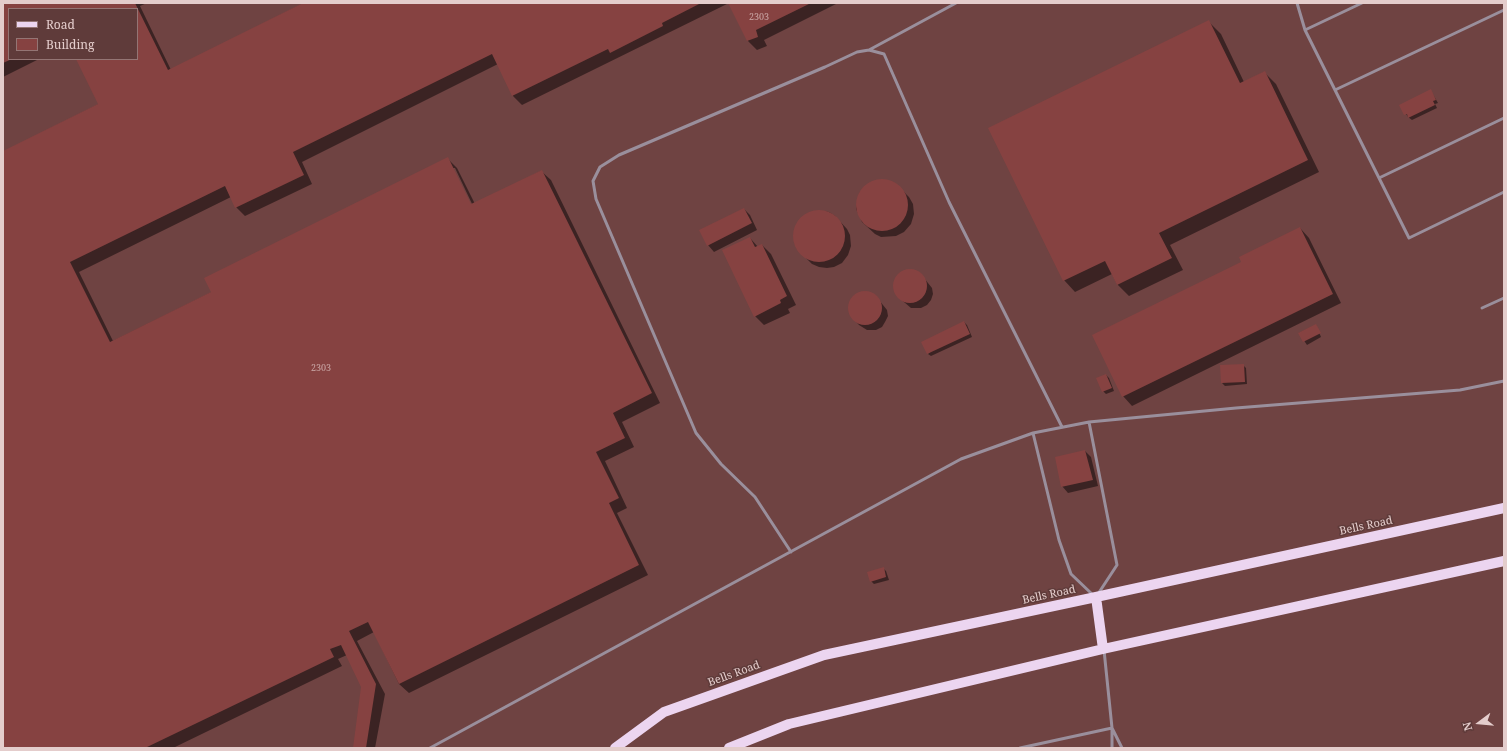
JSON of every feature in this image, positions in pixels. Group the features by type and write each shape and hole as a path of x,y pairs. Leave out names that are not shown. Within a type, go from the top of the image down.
{"main road":[{"name":"Bells Road","path":"615,748 664,712 824,654 1096,597 1504,508"},
{"path":"729,748 789,724 1104,649 1504,561"},
{"path":"1096,597 1104,649"}],"lane":[{"path":"791,552 755,497 721,464 696,433 596,199 593,181 600,167 619,155 857,52 869,50 956,3"},
{"path":"1297,3 1305,30 1409,238 1504,192"},
{"path":"1305,30 1362,3"},
{"path":"1335,90 1504,10"},
{"path":"869,50 884,54 948,202 1062,427"},
{"path":"1379,178 1504,118"},
{"path":"1482,308 1504,298"},
{"path":"430,748 961,460 1033,433 1089,422 1236,408 1460,390 1504,381"},
{"path":"1033,433 1059,540 1071,574 1096,597 1117,565 1089,422"},
{"path":"1104,649 1112,728 1112,748"},
{"path":"1020,748 1112,728"},
{"path":"1112,728 1122,748"}],"shaded area":[{"path":"3,3 1504,3 1504,748 3,748"}],"building":[{"path":"3,3 135,3 137,8 8,8 8,60 10,60 3,63"},
{"path":"303,3 701,3 662,23 663,26 610,53 608,49 512,96 492,54 293,152 304,175 235,208 225,186 70,262 110,342 211,292 204,278 448,157 471,204 542,170 652,393 613,413 625,438 596,452 619,498 609,503 639,565 399,684 368,622 349,631 376,684 366,748 353,748 361,687 341,645 330,649 334,657 145,748 3,748 3,151 98,104 76,60 138,60 138,9 168,70"},
{"path":"728,3 811,3 756,30 758,37 747,41"},
{"path":"1209,20 1240,83 1265,71 1308,160 1159,233 1172,258 1117,285 1105,261 1063,281 988,128"},
{"path":"1431,89 1436,100 1433,101 1435,105 1408,118 1407,114 1404,115 1399,105"},
{"path":"877,179 887,179 901,186 908,200 908,210 901,224 887,231 877,231 867,227 860,220 856,210 856,200 860,190 867,183"},
{"path":"744,208 752,223 707,246 699,230"},
{"path":"814,210 824,210 834,214 841,221 845,231 845,241 841,251 834,258 824,262 814,262 804,258 797,251 793,241 793,231 797,221 804,214"},
{"path":"1300,227 1333,294 1122,397 1092,335 1241,262 1239,257"},
{"path":"750,237 755,247 762,244 787,296 780,300 781,303 754,317 722,250"},
{"path":"910,269 922,274 927,286 922,298 910,303 898,298 893,286 898,274"},
{"path":"865,291 877,296 882,308 877,320 865,325 853,320 848,308 853,296"},
{"path":"964,321 970,334 927,354 921,342"},
{"path":"1316,324 1321,333 1303,342 1298,333"},
{"path":"1244,364 1245,382 1221,383 1220,365"},
{"path":"1106,374 1112,388 1102,392 1096,378"},
{"path":"1085,450 1093,480 1061,487 1055,457"},
{"path":"884,567 886,577 870,582 867,572"}]}
